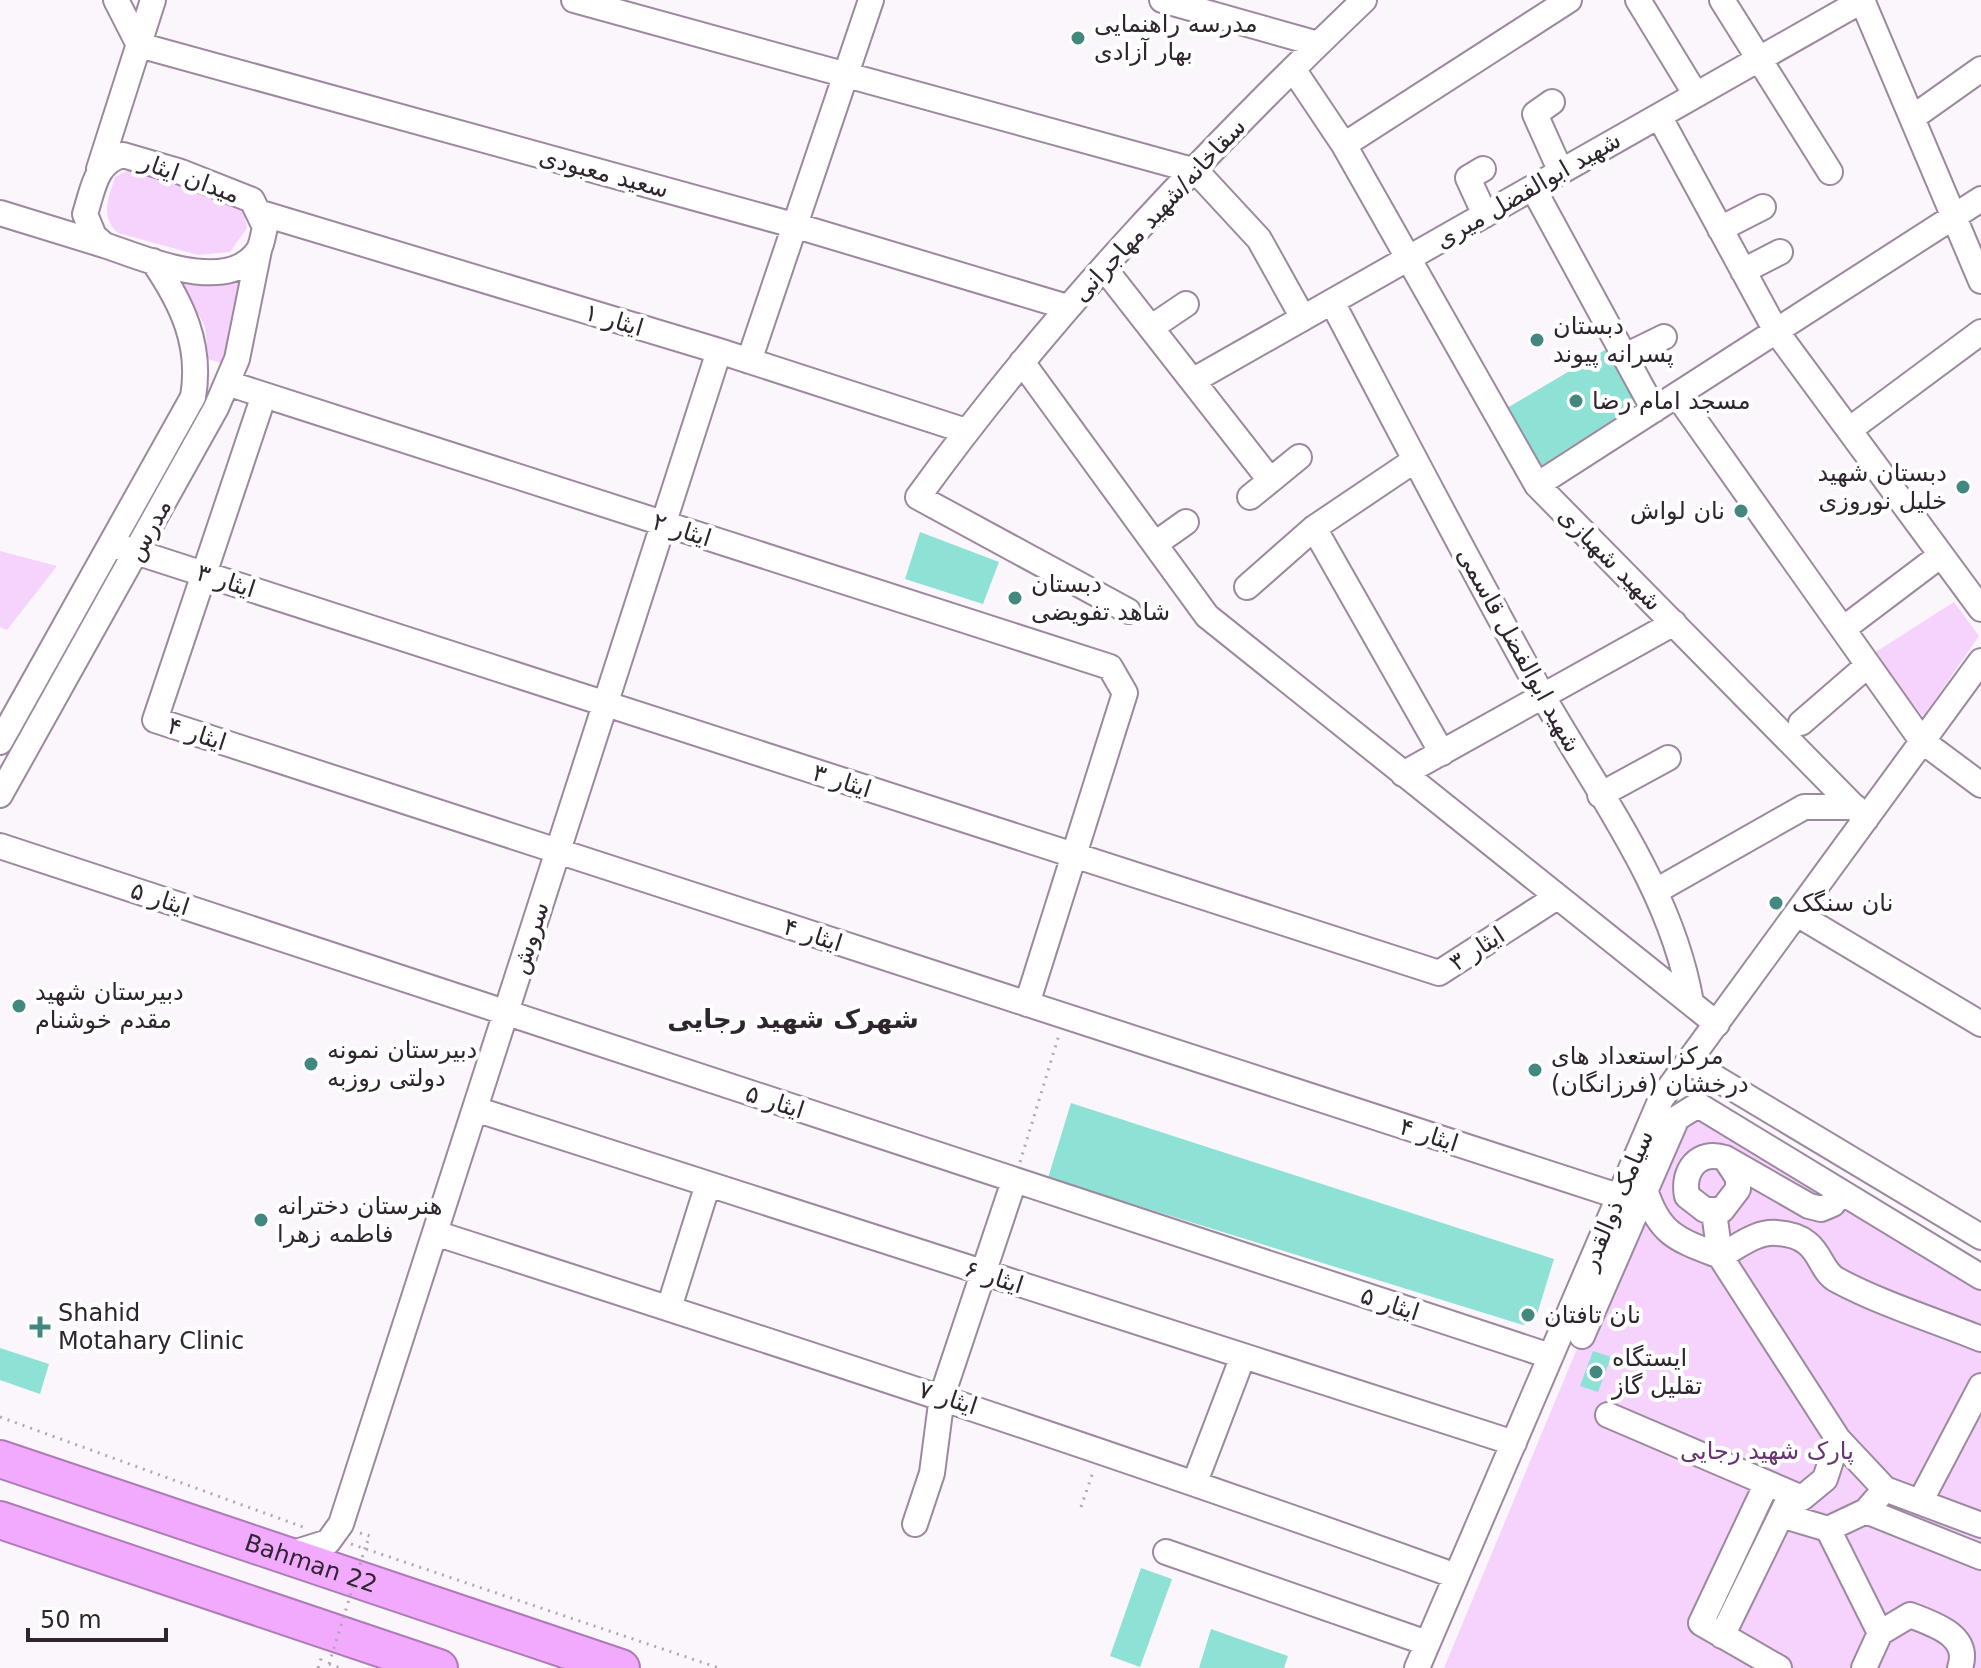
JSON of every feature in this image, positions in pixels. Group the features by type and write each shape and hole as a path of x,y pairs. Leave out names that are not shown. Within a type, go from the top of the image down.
{"highway":[{"name":"Bahman 22","path":"0,1459 285,1555 346,1543 621,1668"},
{"path":"0,1520 439,1668"}],"street":[{"path":"116,0 139,45"},
{"path":"58,231 75,224 85,214 153,0"},
{"path":"574,0 1196,171 1259,239 1303,318"},
{"path":"749,361 871,0"},
{"path":"1162,0 1318,44"},
{"name":"سقاخانه/شهید مهاجرانی","path":"1128,611 918,497 966,431 1067,307 1293,69 1364,0"},
{"path":"1344,145 1569,0"},
{"path":"1638,0 1696,95"},
{"path":"1722,0 1830,172"},
{"path":"1862,0 1981,281"},
{"name":"شهید ابوالفضل میری","path":"1194,380 1862,0"},
{"name":"سعید معبودی","path":"139,45 797,226 1067,307"},
{"name":"شهید شهبازی","path":"1293,69 1344,145 1537,485 1861,813"},
{"path":"1912,118 1981,69"},
{"path":"1552,102 1535,114 1561,172"},
{"path":"1659,116 1776,331 1981,609"},
{"name":"میدان ایثار","path":"99,169 114,157 132,156 252,200 261,213 265,227 259,250"},
{"path":"1483,169 1468,178 1485,215"},
{"path":"1533,188 1654,410"},
{"path":"1537,485 1981,199"},
{"path":"1720,229 1763,207"},
{"path":"0,213 153,261 217,274 245,264 259,250"},
{"name":"ایثار ۱","path":"261,213 719,351 966,431"},
{"path":"85,214 94,236 104,245"},
{"name":"مدرس","path":"0,795 192,455 227,383 237,359 259,250"},
{"path":"1743,271 1780,252"},
{"name":"مدرس","path":"0,742 193,397 197,373 195,344 171,287 153,261"},
{"path":"1104,268 1270,480"},
{"name":"شهید ابوالفضل قاسمی","path":"1332,302 1543,696 1656,891 1685,970 1691,1003"},
{"path":"1152,327 1186,304"},
{"path":"1849,430 1981,332"},
{"path":"1625,356 1664,337"},
{"name":"سروش","path":"346,1543 435,1233 719,351"},
{"path":"1022,362 1207,616 1717,1024"},
{"name":"ایثار ۲","path":"227,383 1110,667 1125,693 1074,855"},
{"path":"203,574 264,395"},
{"path":"1677,395 1922,741 1981,785"},
{"path":"1250,497 1299,457"},
{"path":"1247,587 1314,528 1415,460"},
{"path":"1155,544 1186,522"},
{"path":"1314,528 1442,753"},
{"name":"ایثار ۳","path":"111,544 1439,973 1557,897"},
{"path":"1843,629 1941,555"},
{"name":"ایثار ۴","path":"203,574 155,720 1618,1196"},
{"path":"1403,774 1674,623"},
{"name":"سیامک ذوالقدر","path":"1417,1668 1661,1099 1797,914 1861,813 1922,741 1981,661"},
{"path":"1801,723 1868,665"},
{"path":"1600,795 1668,758"},
{"path":"1656,891 1804,807 1861,813"},
{"name":"ایثار ۵","path":"0,846 1550,1356"},
{"path":"1027,1004 1074,855"},
{"path":"1797,914 1981,1024"},
{"path":"1689,1062 1981,1237"},
{"path":"1582,1336 1677,1118 1698,1105 1981,1277"},
{"name":"ایثار ۶","path":"475,1109 1514,1443"},
{"path":"1662,1152 1690,1168"},
{"path":"1725,1158 1738,1178 1738,1189 1728,1205 1714,1212 1705,1210 1687,1196 1686,1175 1690,1168 1709,1156 1725,1158 1809,1206 1821,1209 1833,1204 1839,1191"},
{"path":"915,1524 932,1473 942,1396 1014,1181"},
{"path":"669,1308 708,1184"},
{"path":"1645,1189 1653,1213 1671,1235 1720,1256"},
{"path":"1714,1212 1720,1256 1838,1439 1885,1489 1981,1525"},
{"path":"1720,1256 1753,1237 1775,1232 1794,1237 1811,1245 1832,1279 1980,1338"},
{"name":"ایثار ۷","path":"435,1233 942,1396 1195,1482 1456,1576"},
{"path":"1195,1482 1243,1356"},
{"path":"1920,1502 1981,1386"},
{"path":"1608,1415 1767,1483 1786,1504 1828,1529 1880,1633"},
{"path":"1722,1636 1786,1504 1802,1498 1825,1479 1838,1439"},
{"path":"1767,1483 1701,1623 1774,1667"},
{"path":"1828,1529 1866,1511 1885,1489"},
{"path":"1866,1511 1981,1557"},
{"path":"1166,1552 1427,1643"},
{"path":"1864,1668 1880,1633 1910,1615 1948,1630 1967,1651"}],"path":[{"path":"1014,1181 1065,1017"},
{"path":"0,1417 346,1543 719,1668"},
{"path":"1081,1507 1101,1450"},
{"path":"340,1668 329,1664 370,1536 346,1543"},
{"path":"318,1668 323,1651"}],"green space":[{"path":"135,167 208,192 244,211 247,228 230,252 198,255 118,233 109,220 108,199 115,177"},
{"path":"178,279 239,282 224,364 208,359 205,326"},
{"path":"0,551 57,566 7,630 0,627"},
{"path":"1954,602 1979,636 1923,717 1874,653"},
{"name":"پارک شهید رجایی","path":"1678,1106 1981,1268 1981,1668 1444,1668"}],"building":[{"name":"مسجد امام رضا","path":"1610,347 1638,394 1631,408 1539,467 1507,408"},
{"path":"920,532 999,562 983,604 905,579"},
{"path":"1071,1103 1554,1259 1535,1321 1523,1325 1048,1178"},
{"path":"0,1348 49,1364 40,1394 0,1380"},
{"name":"ایستگاه تقلیل گاز","path":"1593,1351 1611,1357 1598,1392 1580,1386"},
{"path":"1141,1568 1172,1579 1140,1667 1110,1656"},
{"path":"1211,1629 1288,1656 1284,1668 1199,1668"}],"place":[{"name":"مدرسه راهنمایی بهار آزادی","path":"1078,38"},
{"name":"دبستان پسرانه پیوند","path":"1537,340"},
{"name":"مسجد امام رضا","path":"1576,401"},
{"name":"دبستان شهید خلیل نوروزی","path":"1963,487"},
{"name":"نان لواش","path":"1741,511"},
{"name":"دبستان شاهد تفویضی","path":"1015,598"},
{"name":"نان سنگک","path":"1776,903"},
{"name":"دبیرستان شهید مقدم خوشنام","path":"19,1006"},
{"name":"دبیرستان نمونه دولتی روزبه","path":"311,1064"},
{"name":"مرکزاستعداد های درخشان (فرزانگان)","path":"1535,1070"},
{"name":"هنرستان دخترانه فاطمه زهرا","path":"261,1220"},
{"name":"نان تافتان","path":"1528,1315"},
{"name":"Shahid Motahary Clinic","path":"40,1327"},
{"name":"ایستگاه تقلیل گاز","path":"1596,1372"}],"district":[{"name":"شهرک شهید رجایی","path":"793,1019"}]}
